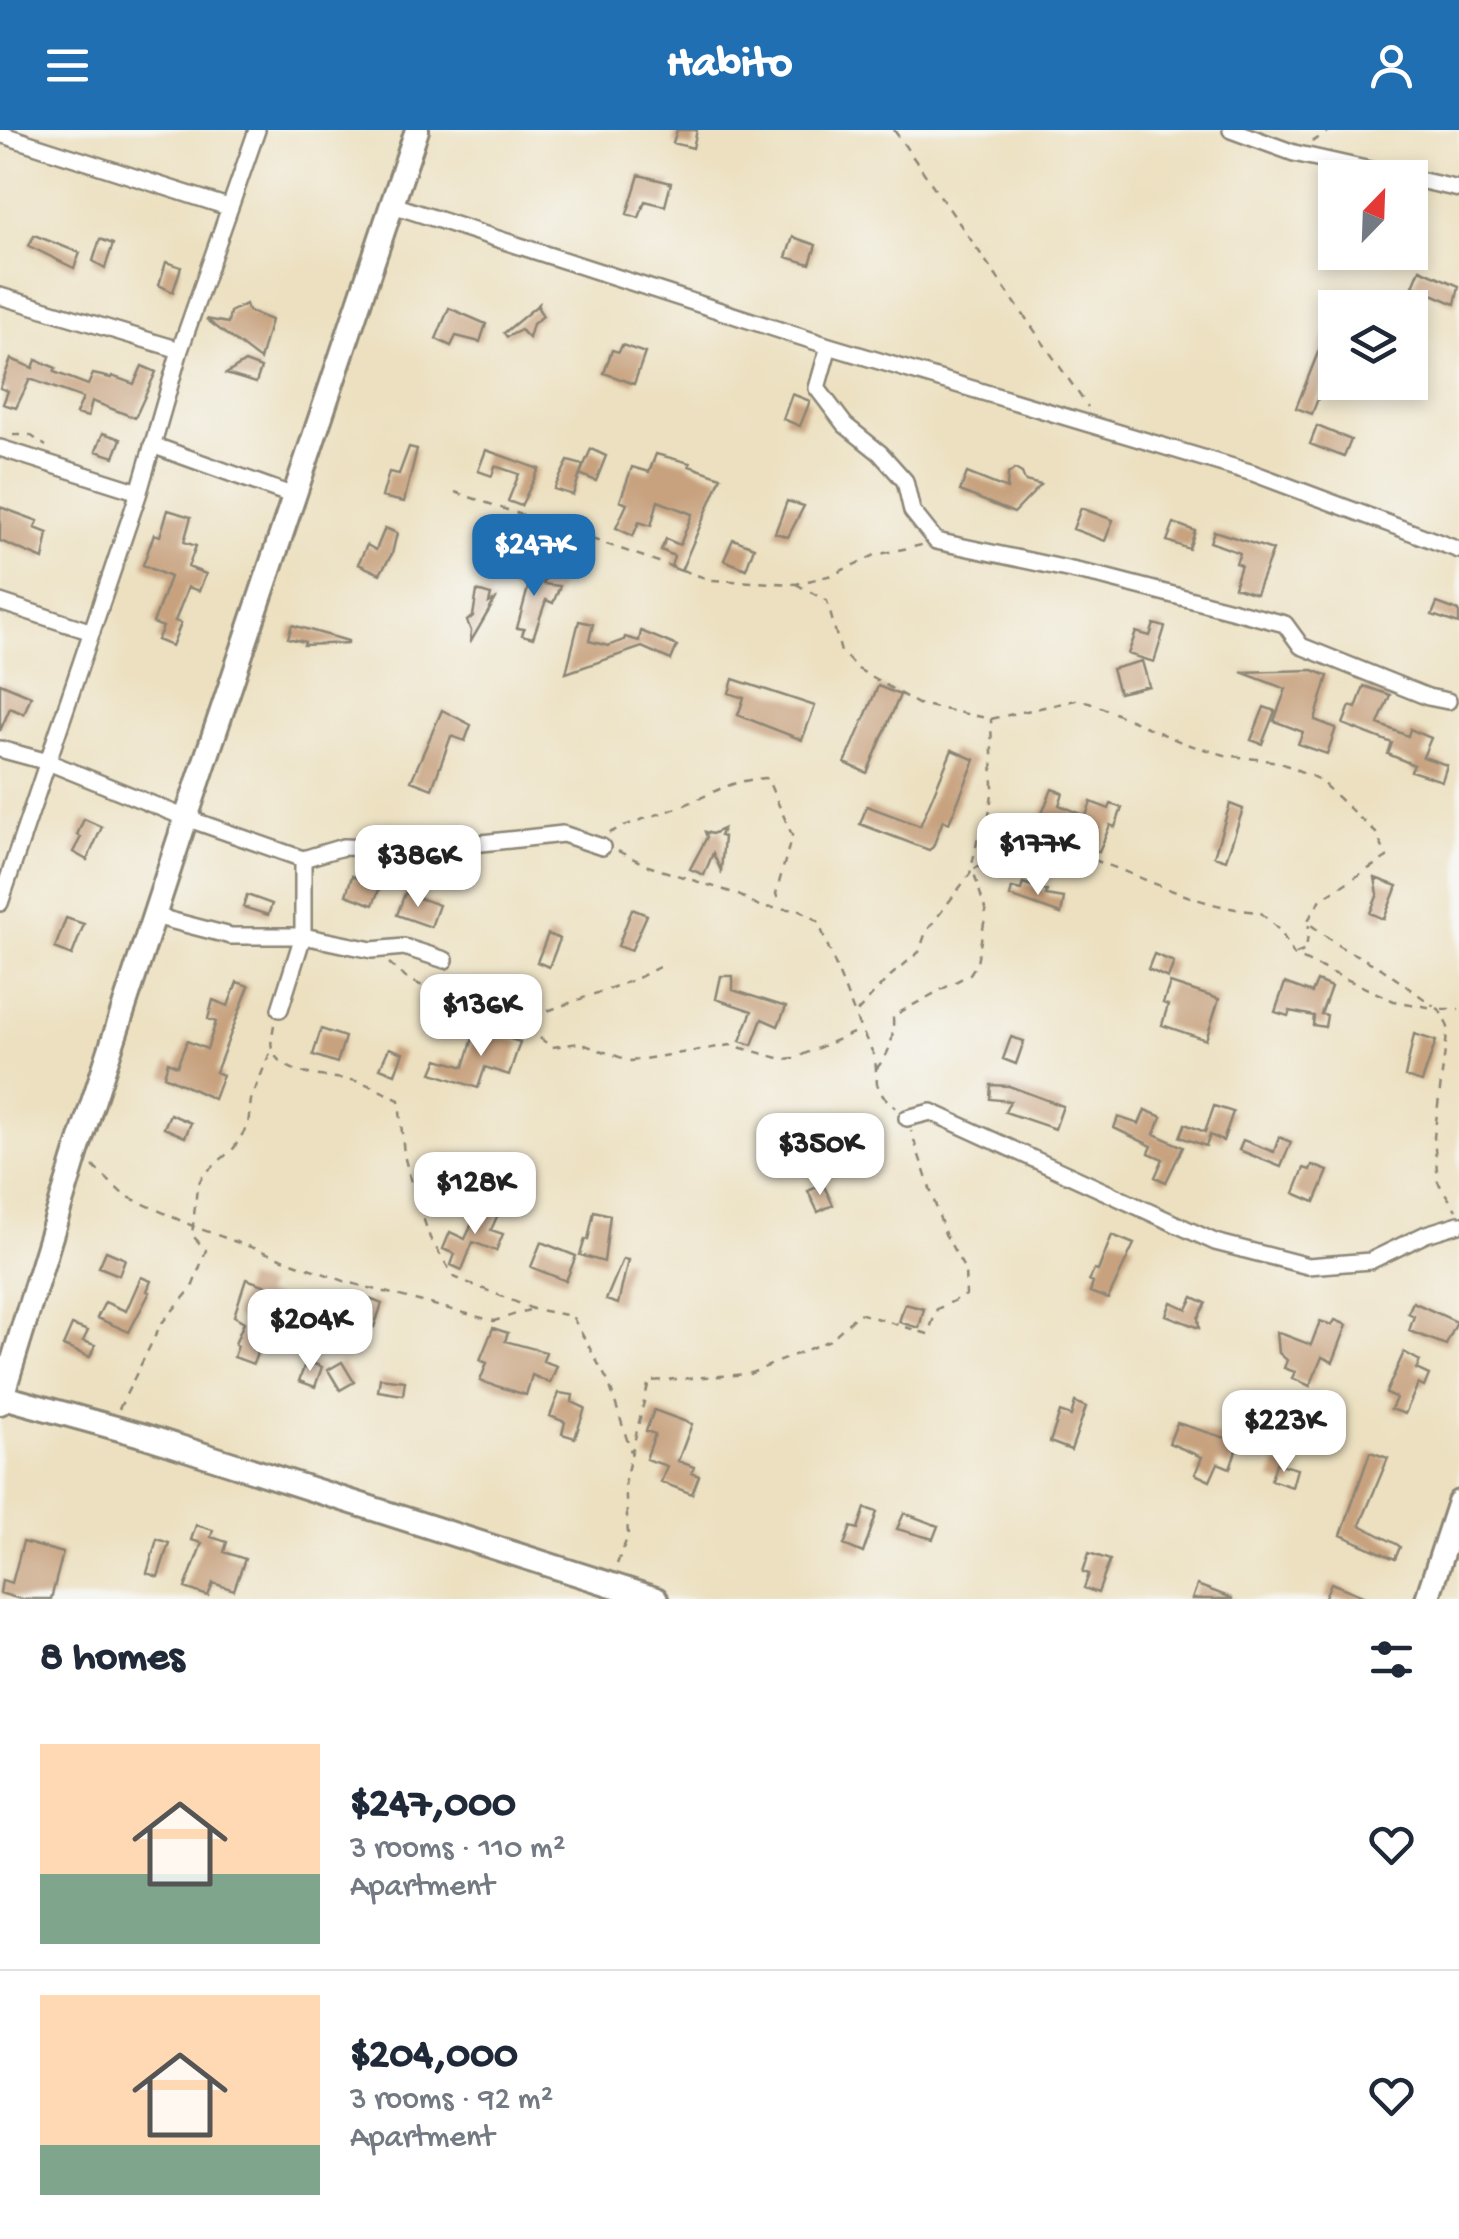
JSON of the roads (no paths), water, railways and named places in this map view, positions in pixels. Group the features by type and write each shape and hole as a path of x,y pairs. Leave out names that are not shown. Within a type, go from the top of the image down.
{"street":[{"path":"0,903 140,492 180,350 257,130"},
{"path":"417,130 77,1151 2,1399 111,1426 648,1598"},
{"path":"1231,130 1326,160"},
{"path":"0,134 228,207"},
{"path":"1428,182 1459,189"},
{"path":"393,206 829,346 1252,473 1459,550"},
{"path":"0,296 180,350"},
{"path":"829,346 817,388 845,425 880,453 905,481 912,510 936,541 1104,577 1284,624 1301,646 1428,697 1448,701"},
{"path":"152,445 294,496"},
{"path":"0,448 140,492"},
{"path":"0,602 92,632"},
{"path":"0,749 48,762 186,818 303,859 343,847 419,850 563,834 596,845"},
{"path":"280,1010 303,936 303,859"},
{"path":"154,916 231,936 303,936 372,950 404,947 444,960"},
{"path":"907,1118 931,1112 1215,1242 1308,1266 1370,1261 1426,1234 1459,1224"},
{"path":"1427,1599 1459,1502"}]}
